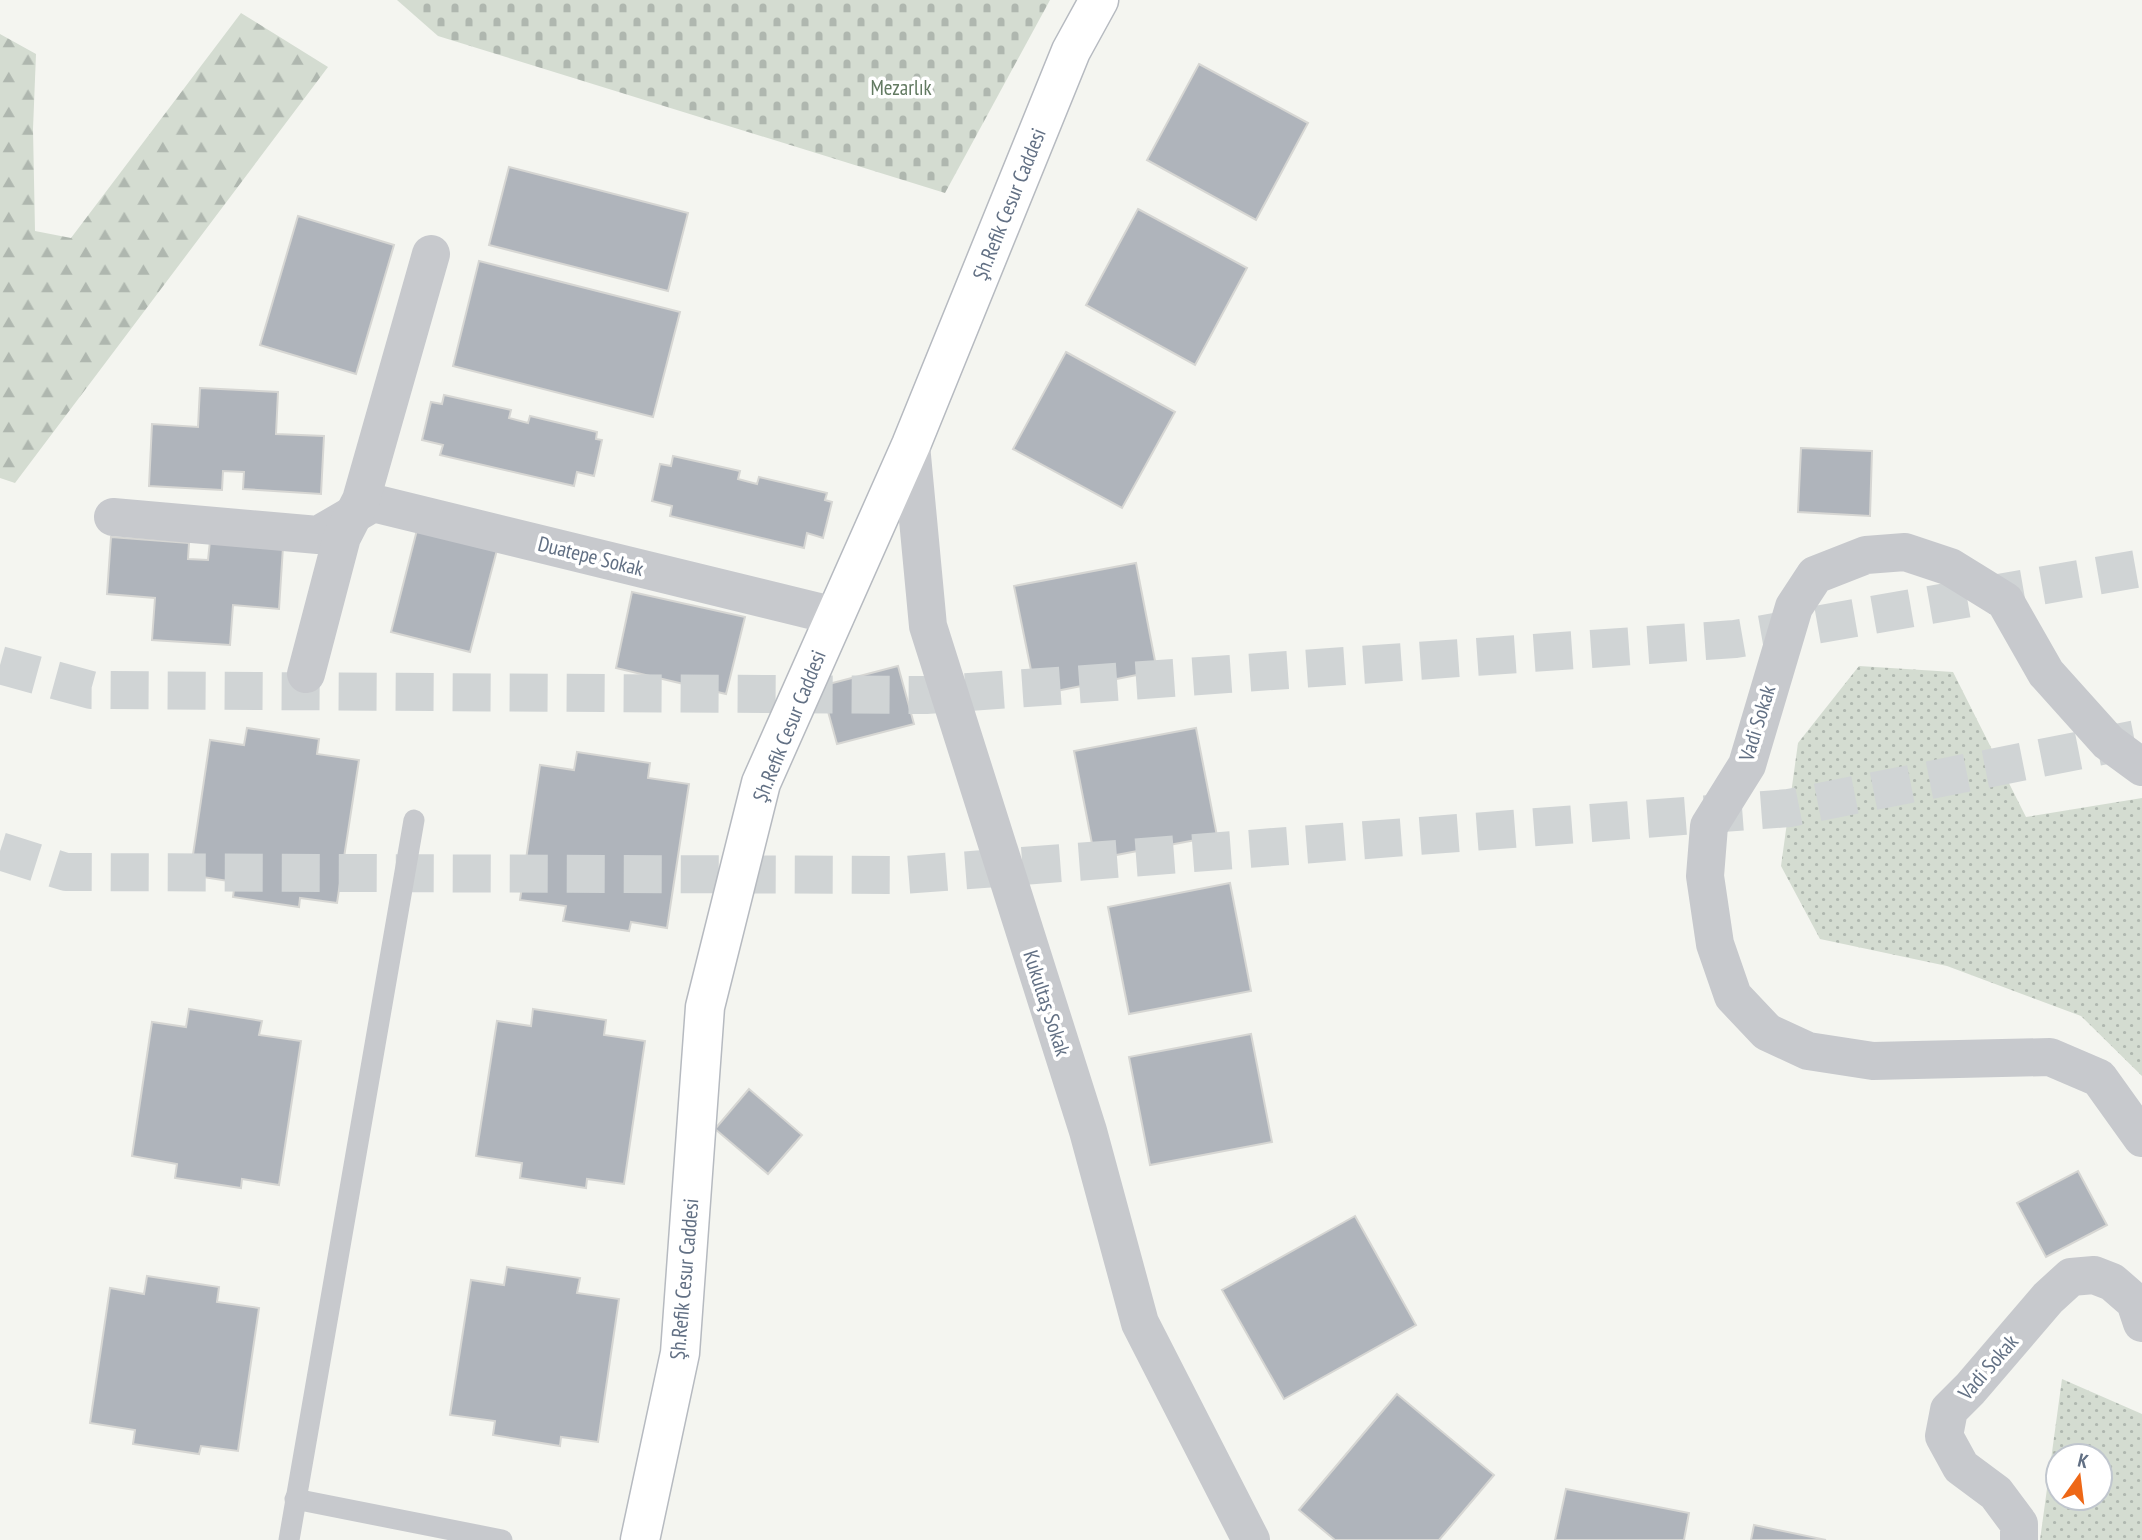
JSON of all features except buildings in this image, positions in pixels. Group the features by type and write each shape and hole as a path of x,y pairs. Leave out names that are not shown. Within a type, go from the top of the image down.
{"street":[{"name":"Şh.Refik Cesur Caddesi","path":"640,1540 680,1353 705,1007 761,783 911,445 1071,51 1100,0"},
{"path":"306,674 342,537 361,500 431,254"},
{"name":"Kukultaş Sokak","path":"911,445 928,626 1088,1131 1140,1323 1251,1540"},
{"name":"Duatepe Sokak","path":"113,517 318,535 373,503 835,616"},
{"name":"Vadi Sokak","path":"2142,768 2108,742 2046,673 2005,601 1950,567 1905,552 1866,555 1815,575 1794,607 1747,765 1709,826 1705,876 1715,944 1733,996 1768,1032 1808,1051 1873,1061 2050,1058 2099,1078 2142,1138"},
{"name":"Vadi Sokak","path":"2019,1540 2019,1524 1996,1493 1961,1467 1944,1436 1949,1410 2048,1298 2071,1277 2094,1275 2112,1282 2135,1302 2142,1323"}],"lane":[{"path":"289,1540 414,820"},
{"path":"295,1499 502,1540"}],"green space":[{"name":"Mezarlık","path":"397,0 1050,0 945,193 438,36"},
{"path":"241,13 328,67 15,483 0,478 0,34 36,54 33,129 35,231 71,238"},
{"path":"1859,666 1953,672 2026,817 2142,798 2142,1076 2081,1016 1947,966 1820,939 1781,866 1798,743"},
{"path":"2062,1379 2142,1414 2142,1540 2040,1540 2044,1511 2114,1512 2114,1442 2053,1442"}],"tunnel":[{"path":"0,665 91,690 926,695 1735,639 2142,568"},
{"path":"0,851 66,872 904,875 1789,808 2142,738"}]}
